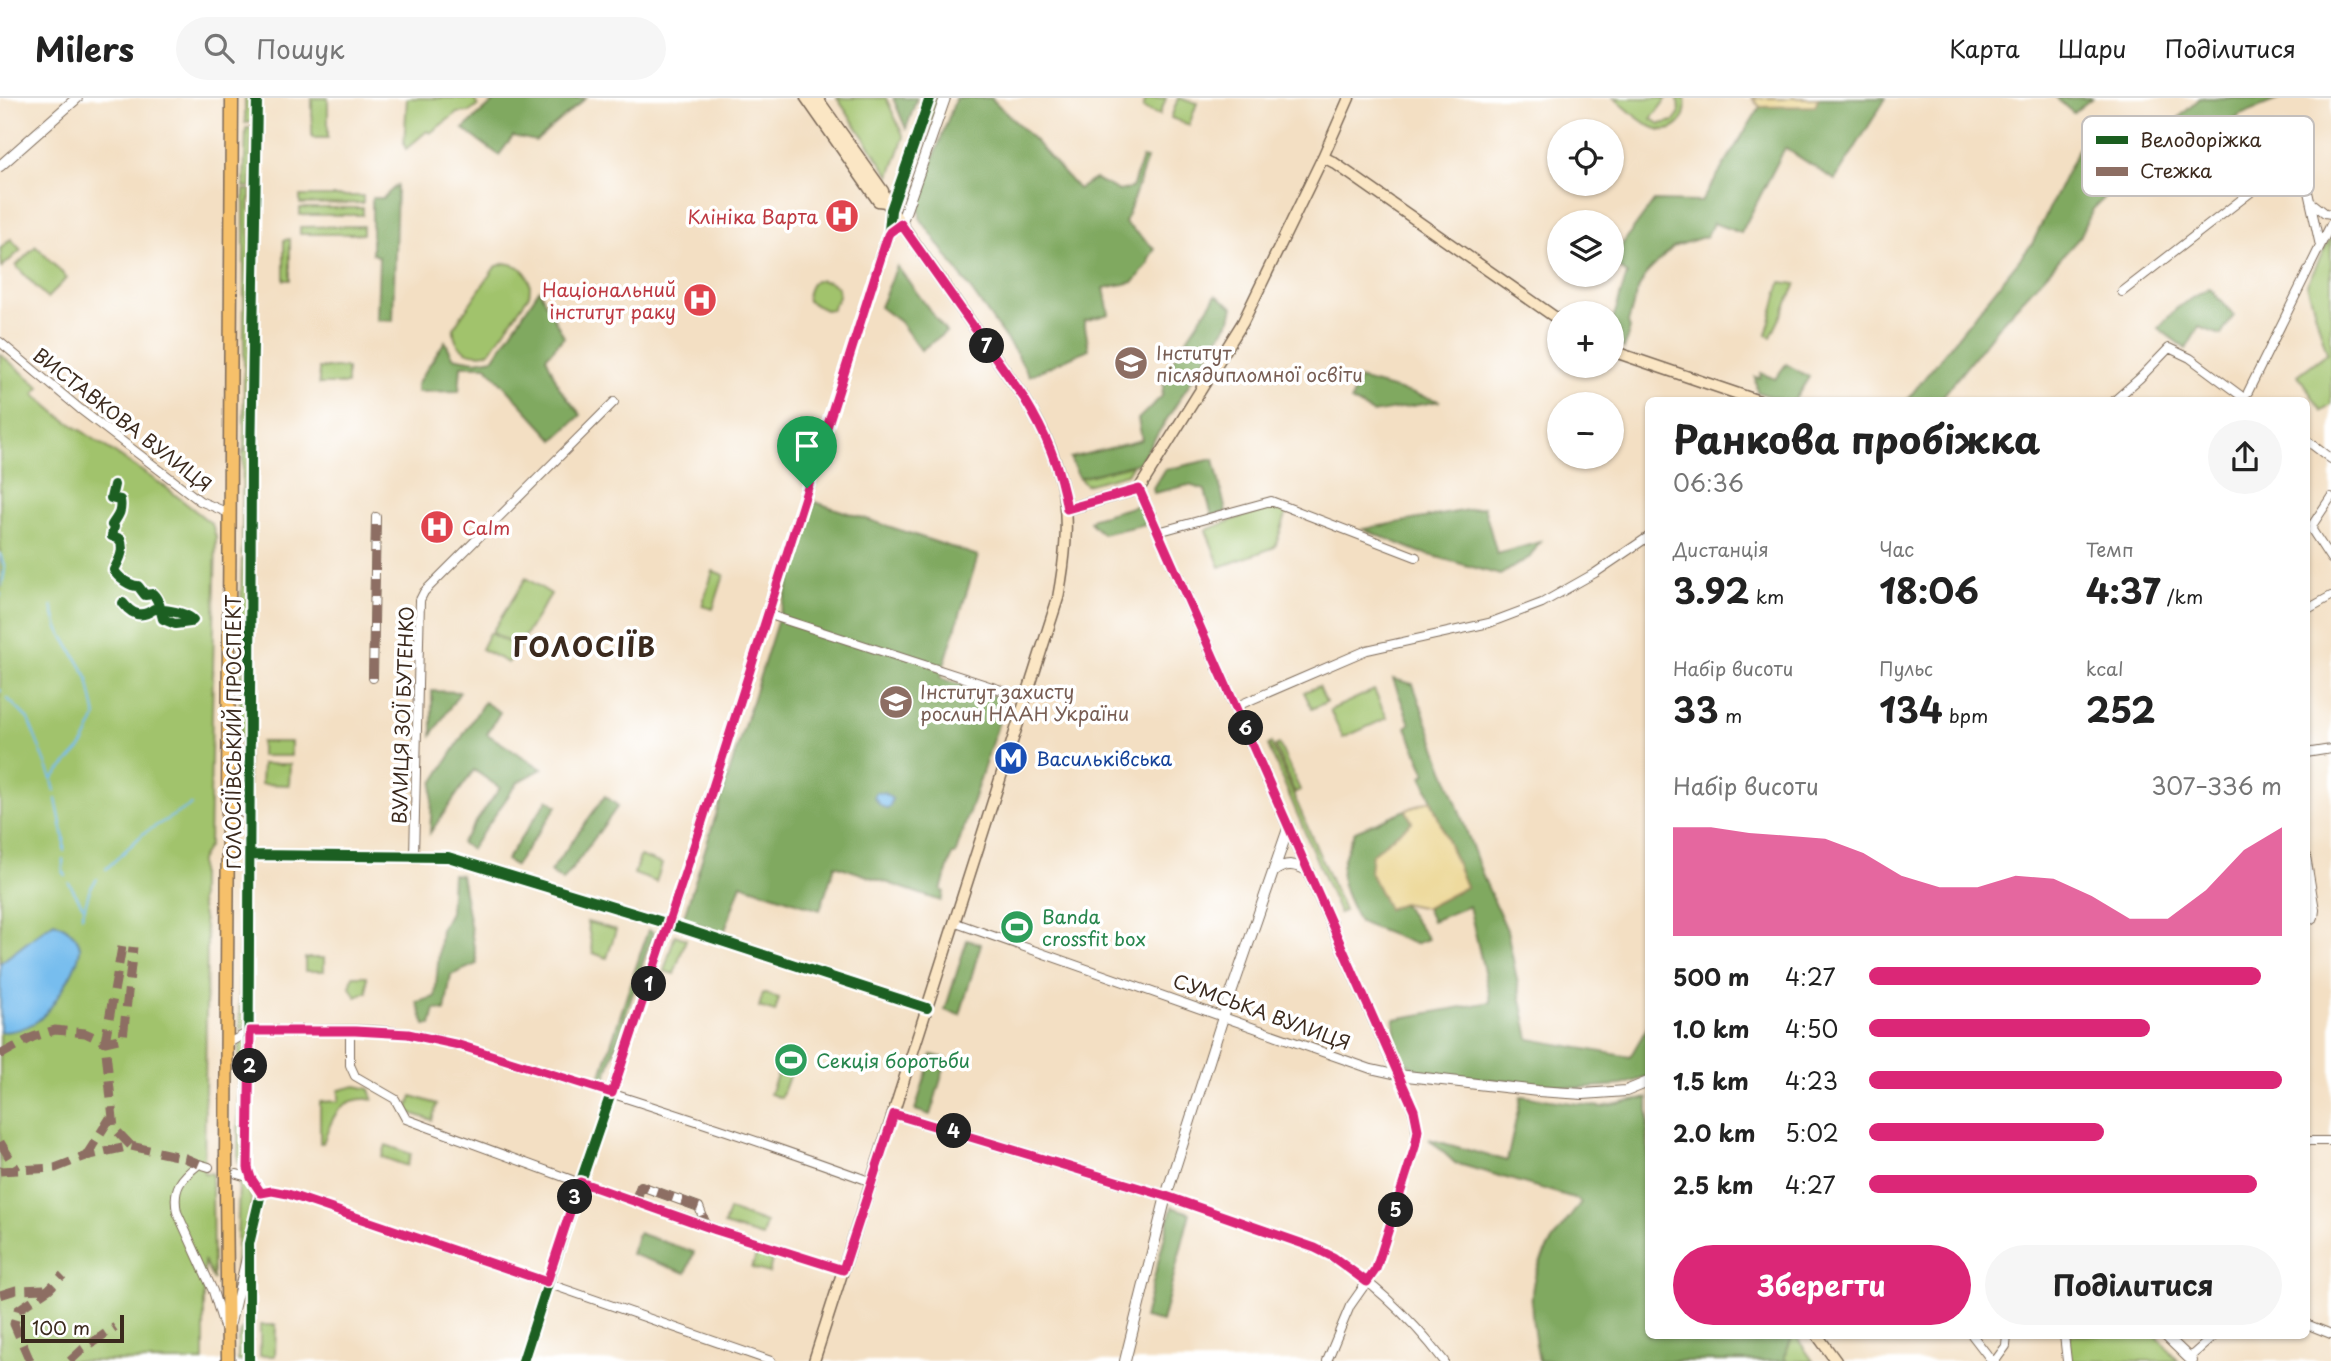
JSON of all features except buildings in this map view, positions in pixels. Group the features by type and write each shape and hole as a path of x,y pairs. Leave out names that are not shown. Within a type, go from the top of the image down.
{"highway":[{"name":"ГОЛОСІЇВСЬКИЙ ПРОСПЕКТ","path":"228,1361 226,1155 232,98"}],"main road":[{"path":"806,98 878,201 888,206"},
{"path":"814,1361 1058,598 1066,546 1067,509 1058,465 1042,427 888,206 883,191 817,98"},
{"path":"1067,509 1139,489 1243,322 1349,98"},
{"path":"1323,157 1547,312"},
{"path":"1624,355 1747,397"},
{"path":"1820,1339 1836,1361"}],"street":[{"path":"0,166 77,98"},
{"name":"ГОЛОСІЇВСЬКИЙ ПРОСПЕКТ","path":"257,98 252,362 248,1168 261,1193"},
{"path":"523,1361 580,1182 669,924 890,232 888,206 930,98"},
{"path":"890,232 901,224 945,98"},
{"path":"2122,292 2246,196"},
{"path":"2310,196 2320,246"},
{"path":"2311,202 2325,213 2331,214"},
{"path":"2246,397 2331,224"},
{"name":"ВИСТАВКОВА ВУЛИЦЯ","path":"0,342 80,409 201,501 231,514"},
{"path":"2119,397 2169,348 2197,363 2245,397"},
{"name":"ВУЛИЦЯ ЗОЇ БУТЕНКО","path":"414,856 420,600 424,592 614,402"},
{"path":"2310,443 2331,459"},
{"path":"1139,489 1414,1110 1418,1130 1376,1269 1350,1306 1327,1361"},
{"path":"2331,497 2313,524 2312,530 2331,559"},
{"path":"1158,532 1271,501 1416,557"},
{"path":"373,678 376,517"},
{"path":"1237,706 1367,650 1489,623 1542,603 1595,573 1645,539"},
{"path":"2310,608 2331,596"},
{"path":"766,614 1026,698"},
{"path":"2310,752 2331,749"},
{"name":"ГОЛОСІЇВСЬКИЙ ПРОСПЕКТ","path":"230,804 250,818"},
{"path":"1125,1361 1166,1196 1223,1016 1289,826"},
{"path":"251,855 448,857 669,924 927,1008"},
{"path":"1272,872 1290,864 1309,871"},
{"path":"2310,880 2315,909 2314,917 2310,920"},
{"name":"СУМСЬКА ВУЛИЦЯ","path":"956,923 1371,1069 1398,1075 1583,1094 1626,1091 1645,1083"},
{"path":"228,1044 250,1031 408,1034 459,1045 612,1093 776,1146 872,1181"},
{"path":"350,1031 350,1065 355,1076 395,1099 406,1119 635,1202 843,1270"},
{"path":"894,1114 1166,1196 1315,1248 1333,1257 1367,1282 1431,1344 1444,1361"},
{"path":"2310,1141 2331,1141"},
{"path":"209,1167 199,1164 184,1175 175,1201 177,1212 213,1291 228,1340"},
{"path":"237,1174 251,1178"},
{"path":"635,1202 641,1186 695,1205 701,1210 706,1225"},
{"path":"228,1340 261,1193 272,1191 288,1194 547,1282 771,1361"},
{"path":"249,1244 249,1361"},
{"path":"2310,1325 2330,1331"},
{"path":"1975,1339 1994,1361 2006,1346 2007,1339"},
{"path":"2064,1339 2067,1361"},
{"path":"2169,1339 2191,1359 2211,1339"}],"green space":[{"path":"245,98 253,98 253,122 245,123"},
{"path":"312,98 328,98 328,138 312,138"},
{"path":"407,98 473,98 478,106 469,112 457,113 430,133 427,131 406,149"},
{"path":"498,98 586,98 536,141 513,136 499,155 463,129"},
{"path":"837,98 886,98 904,137 890,176"},
{"path":"893,98 917,98 906,129"},
{"path":"933,98 940,98 902,203 898,204"},
{"path":"956,98 991,98 1078,189 1095,179 1119,191 1132,188 1142,158 1147,159 1125,223 1155,249 1149,263 1134,282 1104,288 1109,314 1084,321 1089,349 1029,376 1018,356 920,218 919,197"},
{"path":"1146,98 1166,98 1160,115 1143,109"},
{"path":"1178,98 1197,103 1189,125 1171,118"},
{"path":"1614,98 1667,98 1651,119 1660,124 1674,121 1679,114 1678,98 1685,98 1685,111 1679,124 1662,130 1653,128 1636,117"},
{"path":"1818,98 1886,98 1835,180 1785,148 1741,233 1713,223 1707,236 1673,247 1647,273 1637,291 1624,348 1624,301 1619,301 1627,274 1624,272 1624,242 1654,201 1701,202 1760,107 1814,106"},
{"path":"2056,98 2092,98 2073,113"},
{"path":"2200,98 2282,98 2239,116 2181,116"},
{"path":"246,128 252,128 251,187 244,187"},
{"path":"2082,141 2082,196 2106,196 2093,209 2080,237 2003,321 1942,397 1909,397 2032,244"},
{"path":"397,185 393,321 377,320 379,257 372,253 372,198 383,198"},
{"path":"244,190 250,190 249,448 244,449"},
{"path":"300,196 363,196 363,203 300,204"},
{"path":"300,208 363,208 363,215 300,215"},
{"path":"363,226 363,234 300,234 300,227"},
{"path":"2331,236 2331,405 2322,411 2298,375 2327,353 2307,284"},
{"path":"11,239 21,250 2,267 0,249"},
{"path":"290,239 290,280 284,280 284,240"},
{"path":"36,246 67,278 47,298 16,266"},
{"path":"505,263 522,269 528,277 529,295 490,352 470,353 456,341 454,327 495,267"},
{"path":"897,266 946,332 921,350 900,322 880,307"},
{"path":"817,280 831,282 838,288 839,297 831,310 825,310 808,301 809,289"},
{"path":"1781,282 1796,284 1771,337 1766,335"},
{"path":"2209,288 2234,315 2221,335 2199,327 2186,349 2158,328 2177,308"},
{"path":"539,290 564,337 546,357 560,389 581,415 554,440 486,366 461,366 459,391 417,392 417,384 445,341 453,357 475,361 494,358"},
{"path":"1216,295 1233,307 1230,320 1139,463 1079,478 1070,458 1142,440 1138,419 1162,396 1165,372"},
{"path":"0,354 40,387 34,394 61,417 164,486 212,524 216,537 209,845 200,860 200,902 207,937 204,1173 212,1173 213,1280 204,1260 204,1361 0,1361"},
{"path":"1786,364 1809,377 1796,397 1773,397 1757,392 1755,377 1760,378 1761,373 1775,379"},
{"path":"319,368 347,368 347,384 319,384"},
{"path":"1359,379 1440,401 1373,413 1351,401"},
{"path":"243,451 249,451 248,555 242,555"},
{"path":"1214,459 1226,512 1212,516 1205,490 1189,485 1154,493 1153,488 1164,470"},
{"path":"1133,464 1127,474 1086,485 1079,478"},
{"path":"815,502 978,556 940,678 1006,700 955,855 952,855 941,890 944,892 941,901 835,865 820,910 741,884 724,933 683,919"},
{"path":"1139,505 1146,524 1102,534 1090,522 1093,518"},
{"path":"1270,506 1287,512 1275,547 1220,567 1206,530"},
{"path":"1484,507 1497,554 1540,542 1530,557 1500,575 1419,552 1363,529"},
{"path":"242,559 248,559 248,670 240,670"},
{"path":"713,571 724,575 713,609 702,606"},
{"path":"526,578 551,594 508,663 481,649 489,633 510,643 492,632"},
{"path":"248,673 247,807 241,803 240,674"},
{"path":"1393,679 1413,684 1484,879 1507,930 1529,1039 1630,1057 1645,1031 1645,1078 1622,1085 1578,1088 1430,1074 1410,1066 1400,1055 1394,1019 1491,1002 1469,906 1432,921 1426,908 1466,887 1422,776 1426,774 1406,727 1410,724"},
{"path":"1319,686 1326,702 1312,709 1304,692"},
{"path":"1374,690 1387,718 1343,738 1330,710"},
{"path":"432,691 460,692 432,735"},
{"path":"484,702 500,712 487,734 542,769 518,782 471,849 461,843 500,788 474,770 430,833 433,783"},
{"path":"261,742 291,742 291,756 261,756"},
{"path":"1271,743 1344,911 1339,913 1268,745"},
{"path":"1279,744 1300,790 1295,793 1275,746"},
{"path":"262,764 290,764 289,785 261,784"},
{"path":"605,796 618,806 563,881 550,872"},
{"path":"548,799 557,806 515,866 506,860"},
{"path":"1406,810 1412,822 1372,854 1389,909 1402,903 1428,939 1415,944 1359,922 1343,886 1342,877 1344,858 1355,831"},
{"path":"640,856 662,864 656,882 634,874"},
{"path":"452,874 461,875 477,964 451,975 445,1011 435,1009 431,1025 425,1025 417,1002 435,997 441,929 450,912"},
{"path":"247,919 247,974 240,974 239,920"},
{"path":"587,922 616,930 607,958 593,953"},
{"path":"648,930 653,932 604,1082 599,1081"},
{"path":"675,935 686,939 674,974 664,971"},
{"path":"967,940 981,944 960,1015 945,1010"},
{"path":"305,958 324,958 324,971 305,971"},
{"path":"353,976 367,976 367,992 356,997 350,987"},
{"path":"246,977 247,1024 240,1031 239,978"},
{"path":"763,993 779,998 775,1012 759,1007"},
{"path":"247,1036 246,1163 240,1164 239,1042"},
{"path":"932,1055 947,1059 930,1115 915,1110"},
{"path":"779,1070 790,1074 781,1098 770,1094"},
{"path":"356,1086 370,1089 373,1099 345,1104 335,1116 323,1143 320,1143 320,1102 339,1101 339,1090"},
{"path":"412,1096 437,1104 432,1120 407,1112"},
{"path":"1521,1096 1601,1107 1645,1099 1645,1339 1792,1339 1784,1356 1786,1361 1539,1361 1532,1311 1535,1275 1551,1243 1581,1203 1574,1198 1455,1163 1429,1139 1507,1161"},
{"path":"386,1145 411,1154 407,1166 382,1157"},
{"path":"239,1182 246,1183 252,1200 236,1276"},
{"path":"1172,1207 1190,1213 1162,1322 1144,1318"},
{"path":"729,1210 766,1223 762,1237 724,1225"},
{"path":"638,1233 694,1252 686,1273 631,1254"},
{"path":"756,1255 772,1260 769,1273 752,1268"},
{"path":"260,1325 276,1325 275,1356 260,1356"},
{"path":"243,1327 246,1327 246,1361 238,1361 238,1340"},
{"path":"1792,1339 1798,1339 1813,1361 1786,1361 1784,1356"},
{"path":"2066,1339 2159,1339 2178,1361 2069,1361"}],"sand":[{"path":"1752,98 1818,98 1815,106 1760,107"},
{"path":"1431,800 1466,887 1426,908 1402,903 1388,909 1370,872 1372,854 1412,822 1406,810"}],"water":[{"path":"876,792 884,793 892,799 887,809 874,797"},
{"path":"54,922 77,939 80,947 76,965 64,988 42,1017 28,1026 0,1032 0,963"}],"waterway":[{"path":"0,554 5,568 2,586"},
{"path":"52,606 58,628 88,678 96,717 82,747 52,779"},
{"path":"7,698 28,719 55,791"},
{"path":"56,799 64,851"},
{"path":"106,869 144,833 191,805"},
{"path":"63,859 66,876"},
{"path":"82,916 90,889 97,879"},
{"path":"69,883 83,906"}],"marked path":[{"path":"373,678 376,517"},
{"path":"122,947 105,1042 114,1128 131,1146"},
{"path":"0,1055 33,1037 55,1030 85,1033 105,1042 123,1038 133,947"},
{"path":"86,1156 112,1115"},
{"path":"0,1142 17,1170"},
{"path":"0,1171 55,1168 86,1156 131,1146 185,1158 199,1164"},
{"path":"706,1225 635,1202 641,1186 699,1207 706,1225 710,1227 843,1270"},
{"path":"30,1361 14,1324 18,1310 49,1289 63,1275"},
{"path":"0,1295 16,1290 48,1289"},
{"path":"70,1361 115,1327"}],"cycle path":[{"path":"249,1361 249,1244 261,1193 248,1168 251,461 257,98"},
{"path":"523,1361 669,924 889,231 891,210 930,98"},
{"path":"114,485 111,498 120,500 120,508 112,525 112,536 120,539 122,547 114,570 125,581 138,586 145,595 153,594 161,609 161,612 163,619 175,624 193,620 181,613 164,610 159,609 137,614 123,603"},
{"path":"251,855 448,857 669,924 927,1008"}],"place":[{"name":"Клініка Варта","path":"842,216"},
{"name":"Національний інститут раку","path":"700,300"},
{"name":"Інститут післядипломної освіти","path":"1131,363"},
{"name":"Calm","path":"437,527"},
{"name":"Інститут захисту рослин НААН України","path":"896,702"},
{"name":"Васильківська","path":"1011,758"},
{"name":"Banda crossfit box","path":"1017,927"},
{"name":"Секція боротьби","path":"791,1060"}],"district":[{"name":"ГОЛОСІЇВ","path":"585,646"}],"route":[{"path":"901,224 1042,427 1058,465 1067,509 1139,489 1237,706 1414,1110 1418,1130 1415,1147 1376,1269 1367,1282 1333,1257 1315,1248 1166,1196 894,1114 843,1270 716,1230 580,1182 547,1282 288,1194 272,1191 261,1193 248,1168 250,1031 408,1034 459,1045 612,1093 700,828 807,488 888,235 901,224"}]}
